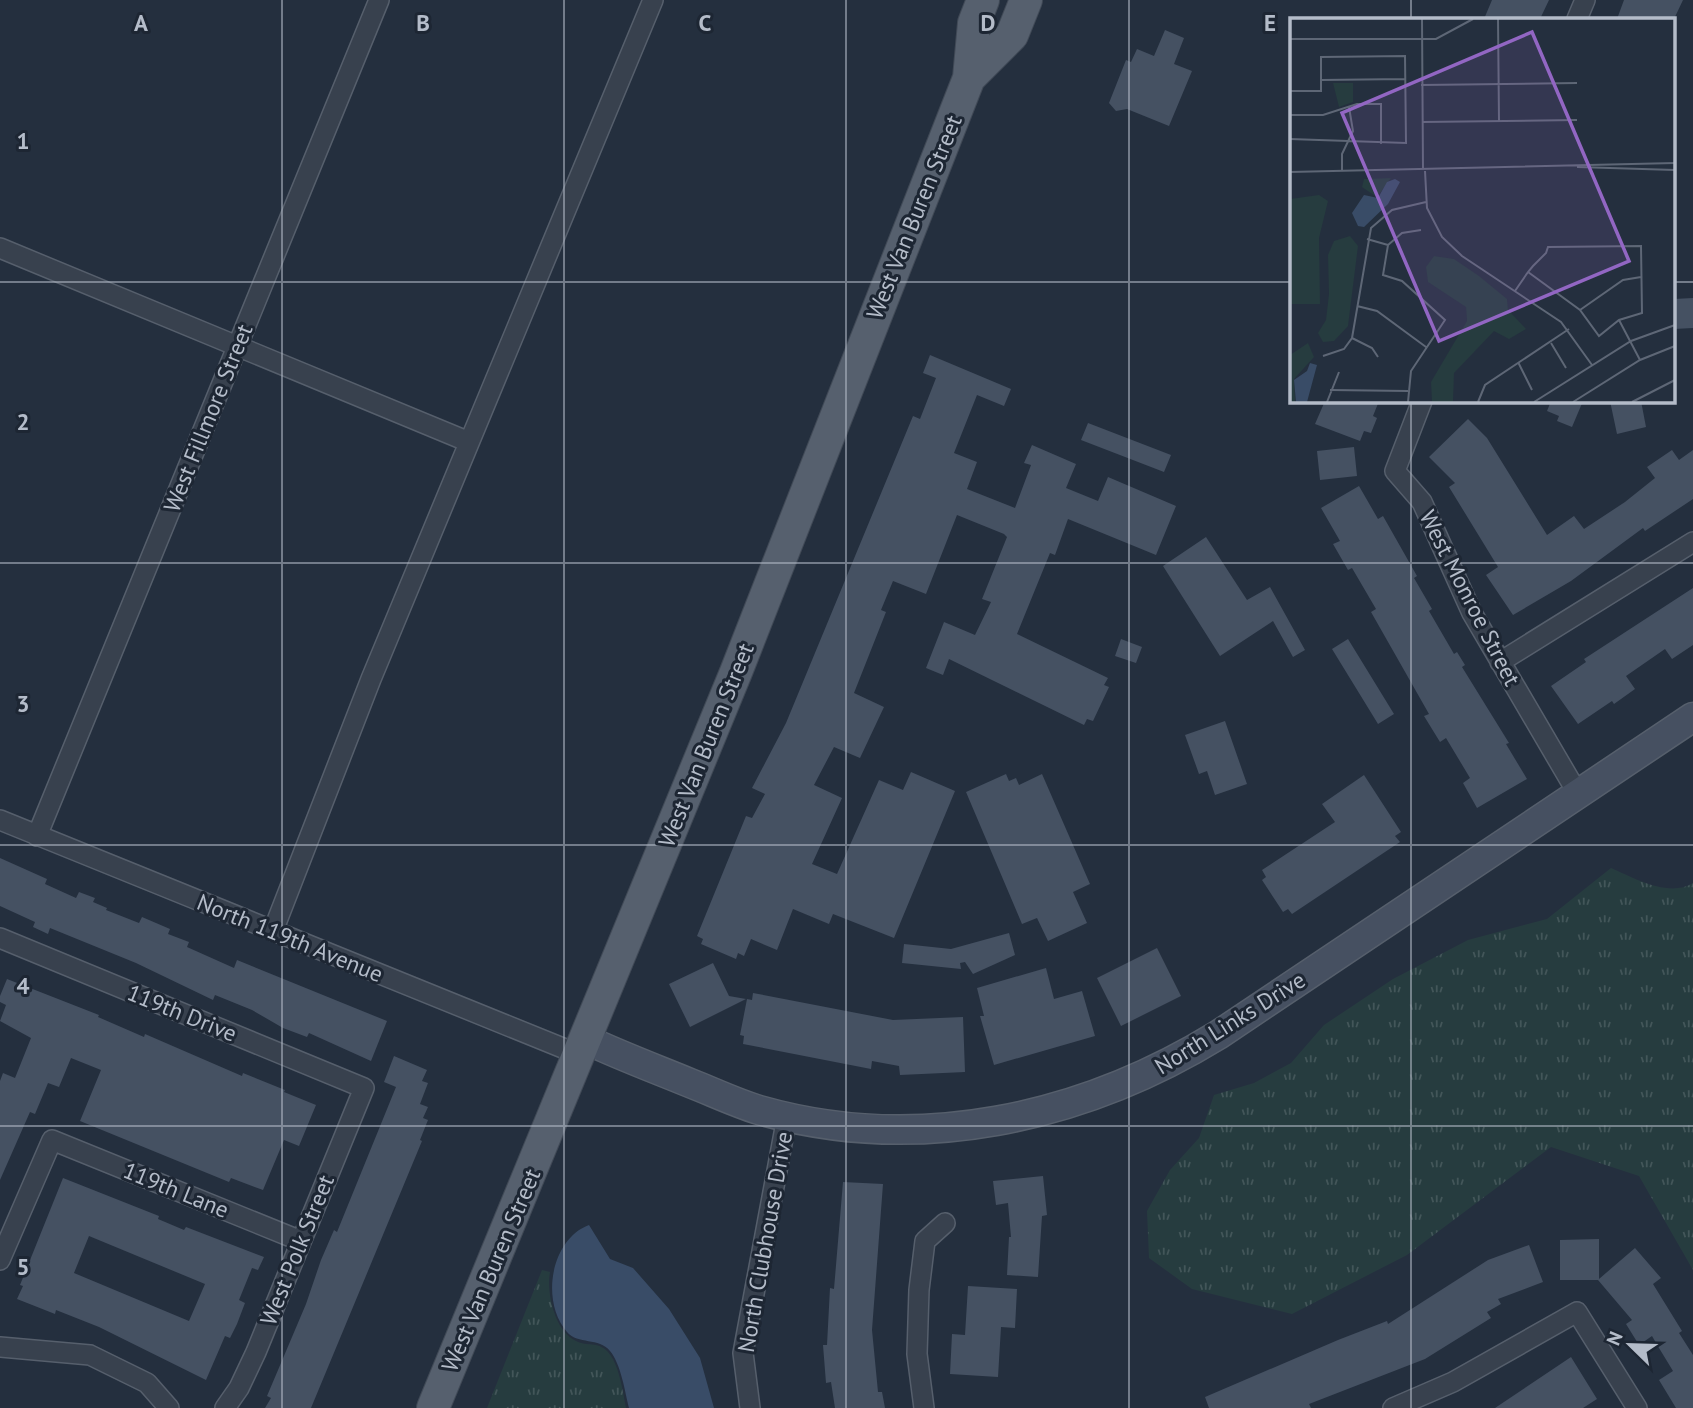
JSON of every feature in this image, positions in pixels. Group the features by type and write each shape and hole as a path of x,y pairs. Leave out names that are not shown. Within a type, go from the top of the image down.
{"main road":[{"name":"West Van Buren Street","path":"433,1408 584,1048 741,659 969,78 974,23 983,0"},
{"name":"West Van Buren Street","path":"969,78 1012,36 1026,0"}],"street":[{"name":"West Fillmore Street","path":"37,836 379,0"},
{"path":"273,931 371,679 653,0"},
{"path":"1577,18 1585,0"},
{"path":"0,248 469,442"},
{"name":"West Monroe Street","path":"1422,402 1395,471 1422,502 1472,613 1578,794"},
{"path":"1500,662 1693,542"},
{"name":"North Links Drive","path":"584,1048 736,1102 787,1117 866,1129 908,1130 1007,1121 1107,1092 1170,1065 1219,1035 1693,717"},
{"name":"North 119th Avenue","path":"0,820 273,931 584,1048"},
{"name":"119th Drive","path":"0,938 364,1088"},
{"name":"West Polk Street","path":"225,1408 239,1388 256,1352 364,1088"},
{"name":"North Clubhouse Drive","path":"750,1408 743,1353 787,1117"},
{"name":"119th Lane","path":"0,1260 52,1140 301,1241"},
{"path":"924,1408 918,1354 919,1290 925,1241 945,1223"},
{"path":"1393,1408 1453,1382 1577,1312 1637,1408"},
{"path":"0,1347 90,1355 147,1383 169,1408"}],"green space":[{"path":"1611,868 1652,885 1673,888 1693,883 1693,1270 1639,1176 1551,1147 1407,1255 1292,1314 1192,1289 1149,1258 1147,1211 1170,1170 1199,1138 1214,1095 1254,1083 1291,1063 1324,1025 1393,979 1468,940 1547,919"},
{"path":"542,1270 550,1272 551,1301 557,1321 563,1329 576,1341 599,1346 611,1356 620,1378 626,1408 487,1408"}],"water":[{"path":"589,1225 610,1259 633,1268 669,1309 700,1358 714,1408 629,1408 620,1371 610,1351 600,1344 577,1338 567,1332 554,1304 554,1272 566,1243 576,1232"}],"building":[{"path":"1492,0 1549,0 1540,18 1484,18"},
{"path":"1624,0 1683,0 1674,18 1617,18"},
{"path":"1165,30 1184,38 1174,64 1192,71 1169,126 1127,109 1116,111 1109,103 1126,60 1131,62 1137,49 1154,56"},
{"path":"1693,298 1693,328 1676,329 1676,299"},
{"path":"930,355 1011,389 1004,406 977,395 954,453 977,462 967,489 1015,508 1031,465 1024,463 1032,445 1076,464 1066,488 1098,501 1108,477 1176,506 1156,555 1068,519 1055,555 1050,553 1017,634 1108,678 1104,685 1109,687 1093,721 1087,719 1084,725 949,659 943,675 926,668 944,622 975,635 991,602 982,599 1007,537 957,515 926,594 893,581 881,610 886,612 854,693 884,707 860,758 834,747 814,785 842,798 812,864 837,874 879,780 903,790 911,772 955,791 894,938 833,914 829,924 793,909 777,950 751,939 744,956 738,953 736,959 701,944 703,939 697,936 746,816 752,818 765,794 752,788 786,723 913,416 920,419 936,378 923,373"},
{"path":"1325,402 1379,402 1373,416 1377,418 1371,433 1364,431 1360,441 1315,424"},
{"path":"1551,402 1583,402 1572,427 1557,421 1559,416 1547,411"},
{"path":"1610,402 1641,402 1646,427 1617,434"},
{"path":"1468,419 1487,438 1547,535 1574,516 1584,529 1625,502 1655,478 1647,467 1672,450 1679,460 1693,450 1693,499 1645,531 1643,528 1571,581 1513,615 1486,575 1498,567 1449,487 1455,483 1429,457"},
{"path":"1088,423 1171,455 1164,472 1081,440"},
{"path":"1354,447 1357,476 1320,480 1317,451"},
{"path":"1359,486 1378,519 1383,516 1417,576 1414,578 1432,609 1429,611 1454,654 1457,652 1465,665 1462,667 1509,743 1506,744 1527,779 1477,808 1463,783 1470,778 1446,738 1440,742 1424,716 1429,714 1371,612 1376,609 1352,568 1348,570 1333,544 1340,541 1321,508"},
{"path":"1206,537 1247,600 1270,587 1305,650 1293,657 1273,621 1220,656 1163,566"},
{"path":"1693,588 1693,645 1672,659 1665,649 1626,676 1635,689 1578,724 1551,686 1586,662 1584,659"},
{"path":"1121,639 1142,647 1136,663 1115,656"},
{"path":"1348,639 1394,714 1378,724 1332,649"},
{"path":"1225,721 1247,784 1215,795 1207,771 1199,774 1185,735"},
{"path":"1006,774 1009,781 1016,778 1019,785 1042,774 1090,884 1073,892 1087,923 1048,941 1037,918 1022,924 966,792"},
{"path":"1364,775 1401,832 1395,836 1400,842 1292,914 1288,909 1283,912 1262,880 1266,877 1262,870 1335,822 1322,804"},
{"path":"0,858 47,879 45,884 76,898 79,892 95,898 93,902 107,908 106,910 139,923 142,917 170,929 168,934 189,942 187,947 234,968 237,960 387,1021 371,1061 309,1033 307,1037 283,1028 252,1010 215,995 213,1000 136,963 50,928 48,934 33,927 35,922 0,906"},
{"path":"1009,933 1015,955 973,974 965,962 960,963 961,969 902,963 904,944 951,949"},
{"path":"1157,948 1181,996 1121,1026 1097,978"},
{"path":"713,963 729,996 746,999 690,1027 669,984"},
{"path":"1046,968 1054,999 1082,991 1095,1036 994,1065 980,1016 984,1016 977,988"},
{"path":"7,979 99,1015 98,1017 144,1037 145,1034 242,1076 243,1073 285,1090 284,1092 316,1105 299,1146 284,1140 263,1190 231,1178 229,1182 80,1121 101,1070 71,1058 59,1087 48,1083 35,1114 30,1112 0,1180 0,1081 3,1073 15,1078 31,1038 0,1021 6,1005 0,1002 0,996"},
{"path":"753,993 893,1020 963,1017 965,1072 900,1075 899,1066 872,1061 871,1069 743,1044 744,1036 740,1035 747,999 752,1000"},
{"path":"394,1056 427,1070 422,1081 428,1083 420,1104 428,1107 423,1118 428,1120 420,1140 422,1141 311,1408 265,1408 271,1398 267,1396 306,1304 321,1260 334,1230 337,1232 396,1087 384,1082"},
{"path":"1043,1176 1047,1215 1042,1216 1038,1277 1007,1275 1011,1237 1008,1203 996,1205 993,1181"},
{"path":"63,1178 159,1216 158,1219 184,1230 186,1227 264,1257 258,1270 252,1268 239,1300 245,1303 237,1324 230,1338 225,1336 206,1380 99,1327 56,1310 55,1314 17,1299 23,1286 20,1285","holes":["89,1236 205,1284 189,1321 74,1273"]},
{"path":"843,1182 883,1184 872,1330 878,1392 882,1392 885,1408 835,1408 831,1382 826,1383 823,1345 827,1345 830,1288 834,1289"},
{"path":"1599,1239 1599,1279 1635,1248 1661,1278 1653,1284 1682,1331 1679,1333 1693,1355 1693,1408 1676,1408 1659,1380 1673,1371 1652,1336 1639,1345 1626,1324 1632,1320 1598,1280 1560,1280 1560,1240"},
{"path":"1529,1245 1543,1282 1498,1299 1501,1304 1487,1312 1491,1318 1425,1359 1309,1404 1311,1408 1209,1408 1205,1397 1338,1340 1387,1321 1388,1324 1488,1260"},
{"path":"968,1286 1017,1289 1015,1328 1001,1327 998,1377 950,1374 952,1334 965,1335"},
{"path":"1571,1357 1597,1399 1583,1408 1495,1408"}]}
